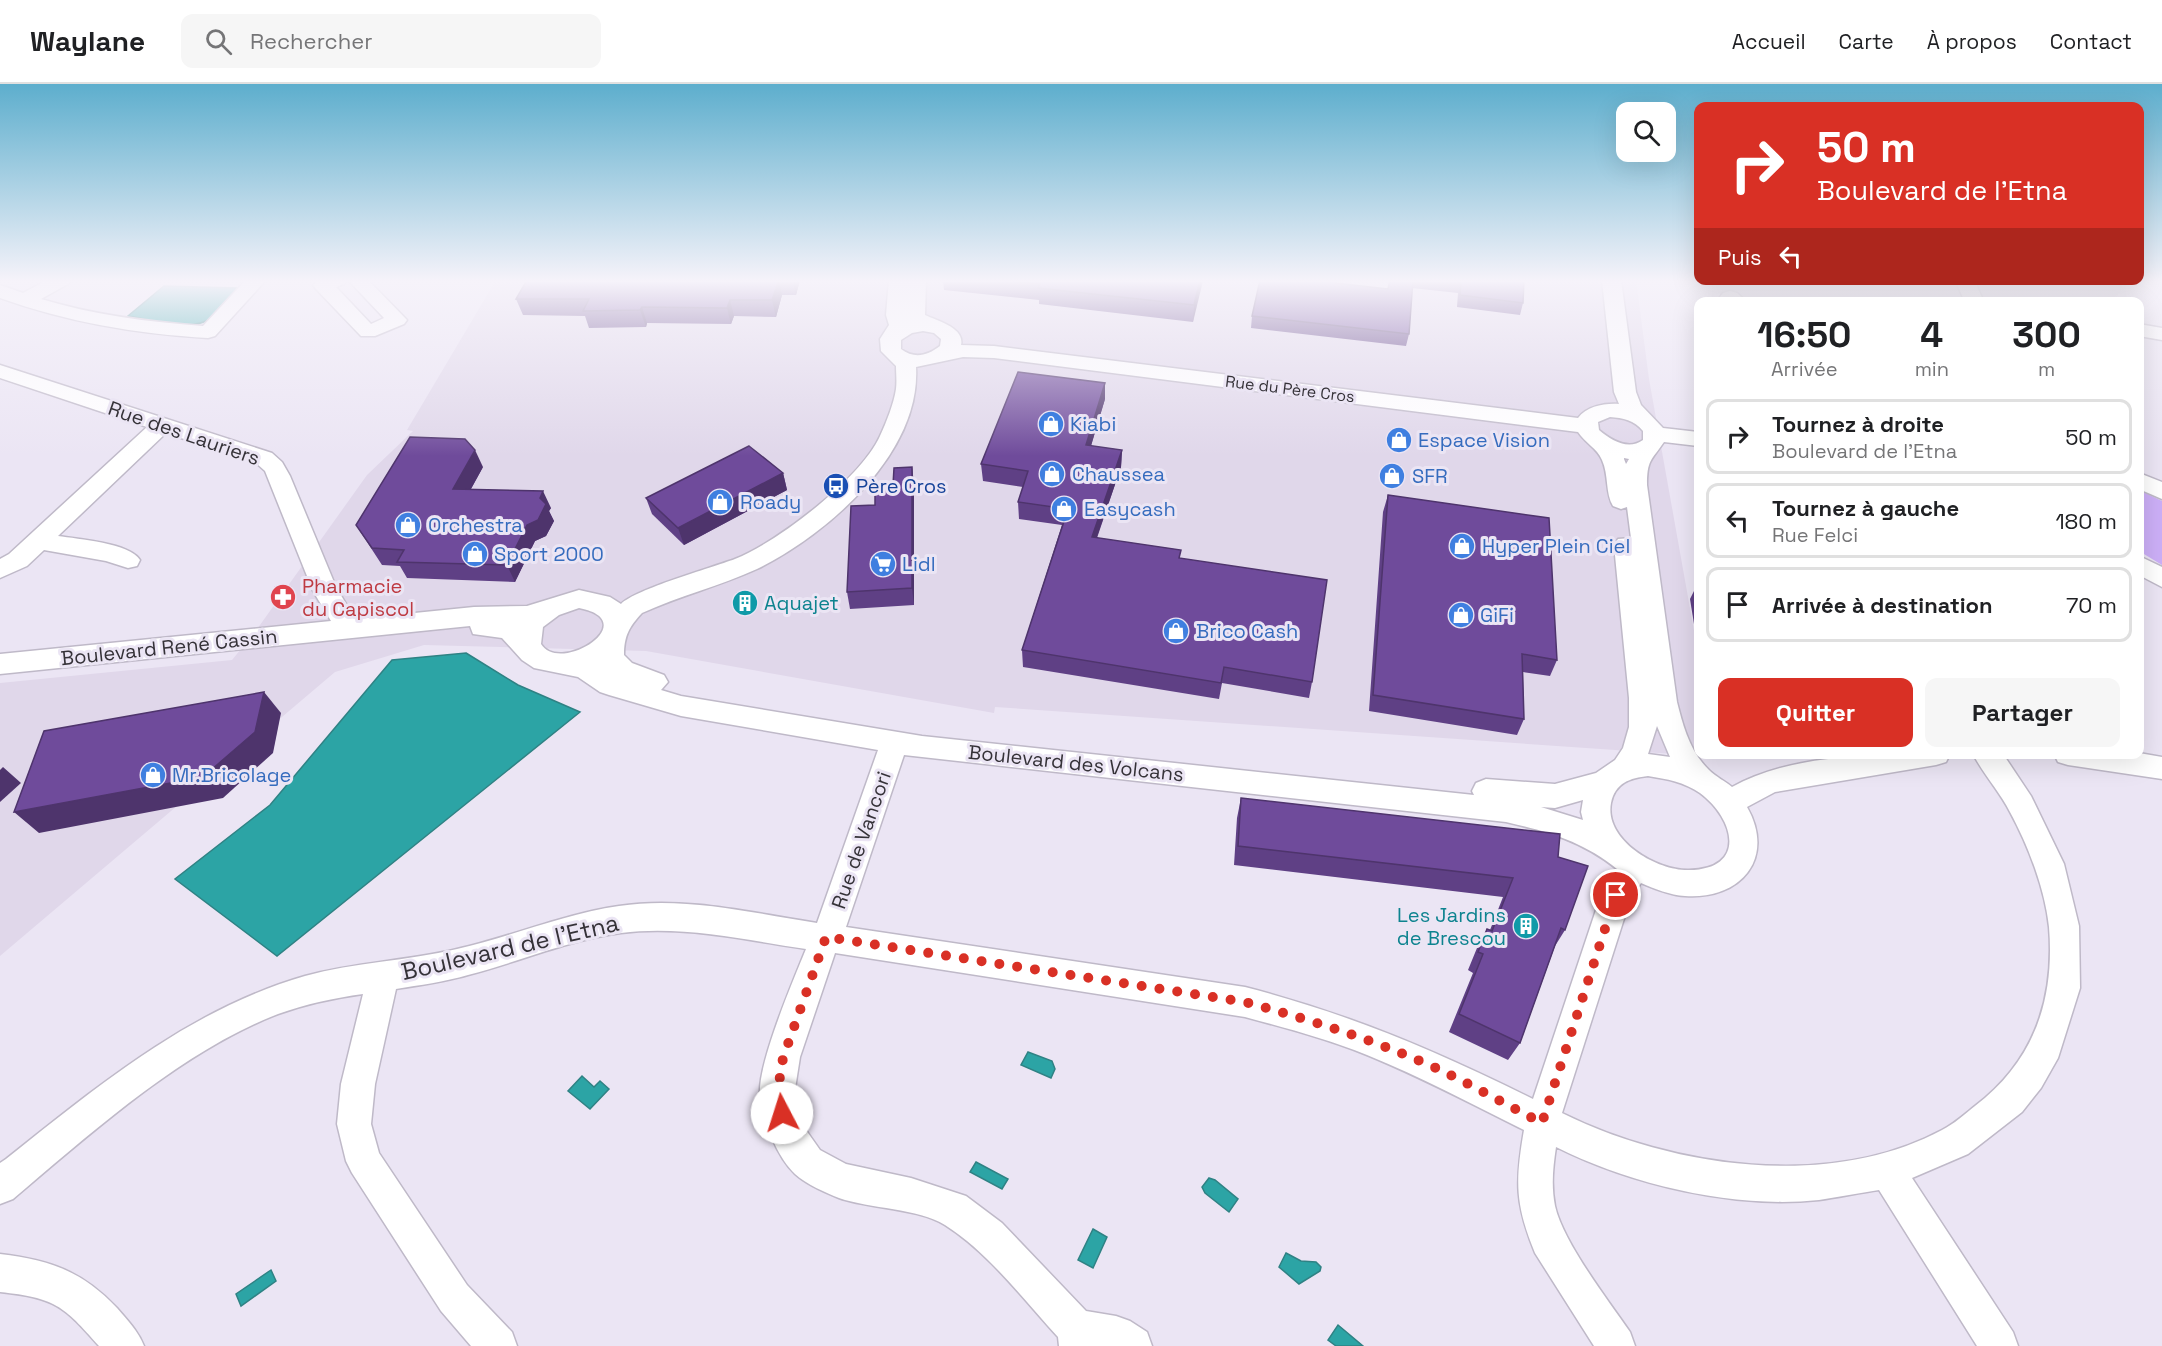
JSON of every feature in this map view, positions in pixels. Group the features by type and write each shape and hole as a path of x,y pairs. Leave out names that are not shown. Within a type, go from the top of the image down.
{"street":[{"path":"890,339 891,351 906,365 907,389"},
{"path":"800,530 619,596 593,600 579,599 552,607 540,615 527,634 527,644 539,658 575,662 595,654 633,607 652,597 765,556 782,546 846,494 879,456 891,437 907,389 923,366 942,350 941,339"},
{"path":"1594,418 1620,410 1647,421 1650,442 1636,468 1636,485 1665,702 1672,737 1682,757 1699,778 1729,803 1743,825 1746,848 1737,867 1719,880 1692,885 1663,880 1635,867 1610,846 1597,823 1595,801 1636,751 1643,728 1642,698 1617,466 1614,456 1592,437 1594,418 1608,396 1604,339"},
{"path":"1619,339 1625,392 1631,406 1639,416"},
{"name":"Rue du Père Cros","path":"901,359 911,361 942,350 994,352 1594,418"},
{"name":"Rue des Lauriers","path":"0,371 264,458 274,467 325,591 333,600 348,629"},
{"path":"0,569 18,560 40,541 162,424"},
{"path":"1605,446 1625,452 1650,442 1694,439"},
{"path":"2144,482 2162,491"},
{"path":"40,541 111,553 128,560"},
{"path":"2144,567 2162,578"},
{"path":"286,635 301,627 319,605 325,591"},
{"path":"593,600 611,608 616,616 614,632"},
{"name":"Boulevard René Cassin","path":"0,664 474,616 527,615 552,607"},
{"name":"Boulevard René Cassin","path":"0,676 209,652 471,627 497,627 516,633 539,658"},
{"name":"Boulevard des Volcans","path":"614,632 611,658 623,670 644,679 755,703 927,730 1506,793 1555,796 1614,776"},
{"name":"Boulevard des Volcans","path":"539,658 585,668 609,685 681,706 896,742 1506,810 1544,818 1573,828 1610,846"},
{"name":"Rue de Vancori","path":"896,742 783,1058 777,1095 786,1131 808,1162 841,1181 911,1196 953,1209 989,1236 1077,1337"},
{"path":"1729,803 1773,781 1906,759"},
{"name":"Boulevard de l'Etna","path":"0,1186 133,1080 200,1037 264,1004 347,981 428,970 467,961 579,927 643,917 707,920 1245,1002 1303,1017 1372,1041 1437,1069 1589,1145 1668,1170 1744,1182 1818,1182 1887,1171 1956,1142 2010,1100 2029,1077 2046,1047 2064,988 2064,926 2049,864 2021,804 1990,759"},
{"path":"2102,759 2162,768"},
{"path":"1614,776 1648,765 1673,768 1699,778"},
{"path":"1616,1346 1548,1240 1537,1206 1534,1162 1542,1123 1616,895 1635,867"},
{"path":"383,976 358,1084 354,1124 364,1161 454,1298 498,1346"},
{"path":"1887,1171 1999,1346"},
{"path":"0,1273 26,1275 55,1282 76,1293 125,1346"},
{"path":"1077,1337 1116,1335 1133,1346"}],"shaded area":[{"path":"461,339 1644,339 1694,631 1694,755 995,707 994,713 646,651 424,645 335,672 0,956 0,683 232,660 255,632 367,475 413,431 407,430"},
{"path":"2144,492 2162,501 2162,565 2144,554"}],"water":[{"path":"466,653 518,685 580,712 277,956 175,879 270,805 392,660"},
{"path":"1028,1052 1052,1061 1055,1069 1051,1078 1021,1065"},
{"path":"582,1076 594,1087 600,1081 609,1089 590,1109 568,1091"},
{"path":"976,1162 1008,1179 1002,1189 970,1172"},
{"path":"1209,1178 1215,1180 1238,1199 1229,1212 1205,1193 1202,1187"},
{"path":"1093,1229 1107,1237 1093,1268 1078,1260"},
{"path":"1286,1253 1301,1261 1316,1262 1321,1267 1320,1271 1299,1284 1279,1267"},
{"path":"271,1270 276,1281 241,1306 236,1294"},
{"path":"1338,1325 1363,1346 1336,1346 1328,1340"}],"building":[{"path":"1018,372 1105,383 1086,445 1122,450 1092,537 1181,550 1179,558 1327,580 1312,682 1224,667 1221,683 1022,650 1068,509 1018,502 1028,471 981,464"},
{"path":"410,437 465,439 475,450 453,489 543,491 540,498 546,504 538,520 527,525 507,565 397,562 404,550 372,548 356,525"},
{"path":"749,446 783,473 678,528 646,498"},
{"name":"Lidl","path":"912,467 912,588 847,592 851,506 875,505 875,486 893,485 894,468"},
{"name":"GiFi","path":"1388,495 1549,518 1557,660 1522,654 1524,719 1373,695"},
{"path":"264,692 255,732 203,777 14,812 44,731"},
{"name":"Les Jardins de Brescou","path":"1241,798 1560,834 1558,857 1588,866 1565,930 1561,928 1520,1043 1459,1014 1483,954 1478,952 1487,929 1492,931 1513,878 1238,846"}],"place":[{"name":"Kiabi","path":"1051,424"},
{"name":"Espace Vision","path":"1399,440"},
{"name":"Chaussea","path":"1052,474"},
{"name":"SFR","path":"1392,476"},
{"name":"Père Cros","path":"836,486"},
{"name":"Roady","path":"720,502"},
{"name":"Easycash","path":"1064,509"},
{"name":"Orchestra","path":"408,525"},
{"name":"Hyper Plein Ciel","path":"1462,546"},
{"name":"Sport 2000","path":"475,554"},
{"name":"Lidl","path":"883,564"},
{"name":"Pharmacie du Capiscol","path":"283,597"},
{"name":"Aquajet","path":"745,603"},
{"name":"GiFi","path":"1461,615"},
{"name":"Brico Cash","path":"1176,631"},
{"name":"Mr.Bricolage","path":"153,775"},
{"name":"Les Jardins de Brescou","path":"1526,926"}],"route":[{"path":"782,1113 777,1095 783,1058 826,937 1245,1002 1303,1017 1372,1041 1437,1069 1542,1123 1616,895"}]}
